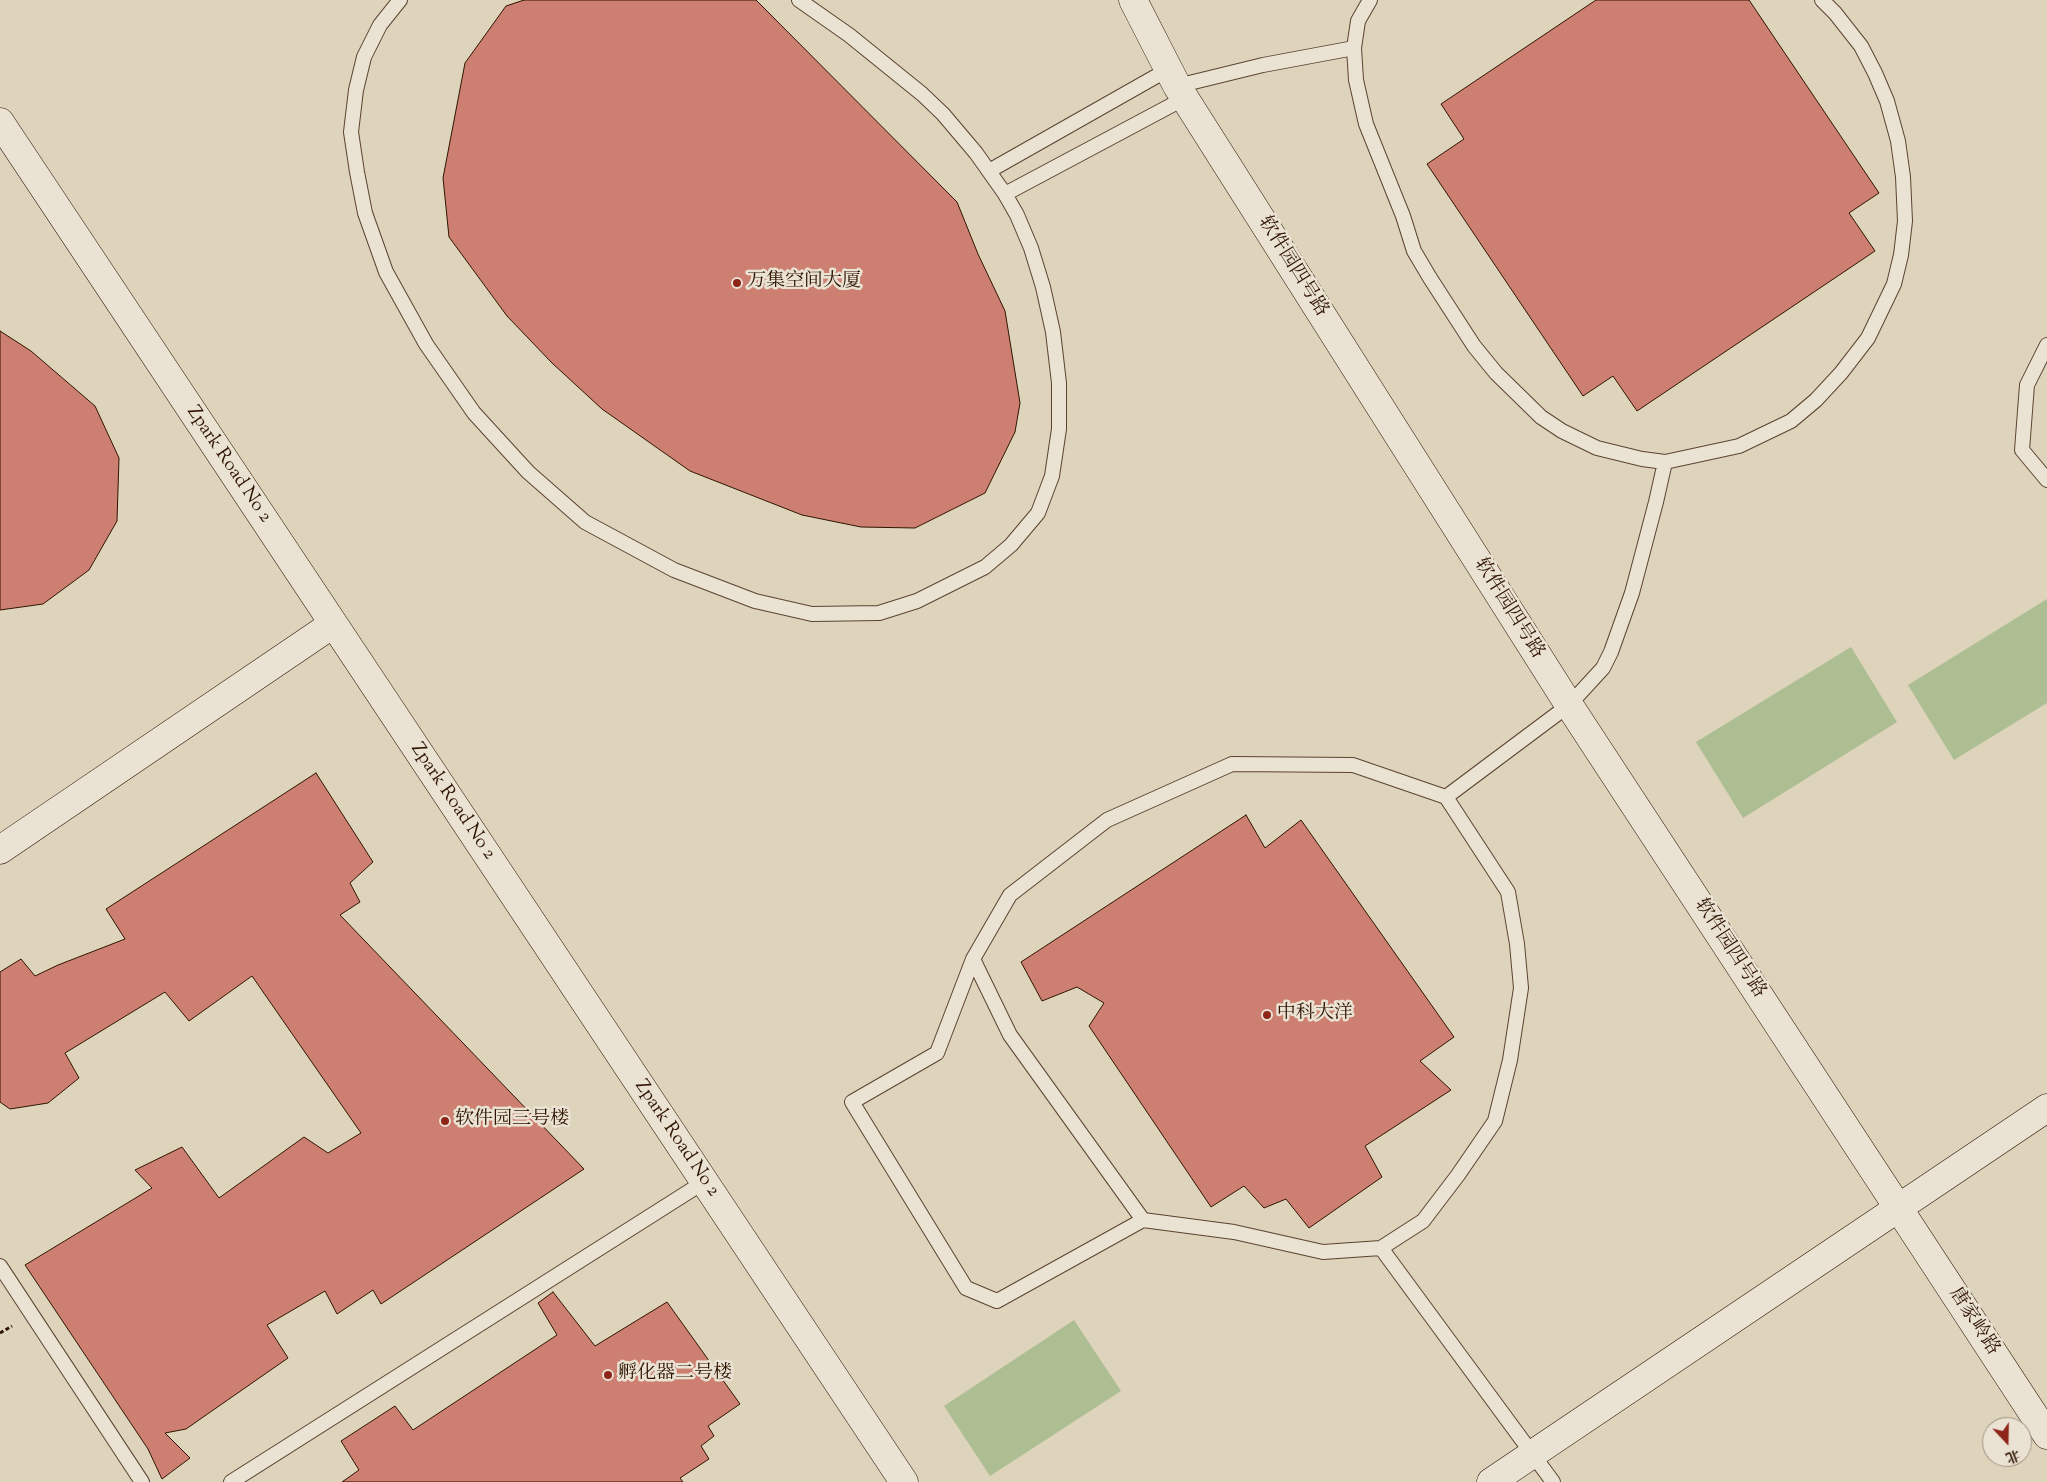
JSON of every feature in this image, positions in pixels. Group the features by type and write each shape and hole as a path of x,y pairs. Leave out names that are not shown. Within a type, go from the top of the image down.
{"street":[{"name":"软件园四号路","path":"1133,0 1177,85 1568,705 1900,1208"},
{"name":"Zpark Road No 2","path":"0,122 904,1482"},
{"path":"0,850 333,624"},
{"path":"1491,1482 2047,1108"},
{"name":"唐家岭路","path":"1900,1208 2047,1435"}],"lane":[{"path":"400,0 380,25 364,57 356,90 351,132 365,213 382,264 426,344 474,413 528,472 585,522 674,570 754,601 812,614 879,613 917,601 985,567 1011,545 1038,513 1052,476 1059,429 1059,383 1053,332 1043,286 1031,248 1005,194 989,171 944,114 922,94 849,35 799,0"},
{"path":"1370,0 1358,21 1354,48 1356,80 1366,124 1403,216 1414,250 1430,278 1474,346 1518,397 1562,431 1597,448 1642,459 1665,462 1739,446 1791,420 1816,400 1847,366 1868,338 1894,284 1901,255 1905,221 1904,178 1898,141 1887,100 1861,46 1835,13 1822,0"},
{"path":"989,171 1177,85 1263,65 1354,48"},
{"path":"1005,194 1177,85"},
{"path":"2047,345 2027,385 2022,450 2047,480"},
{"path":"1446,797 1568,705 1603,668 1612,652 1632,593 1665,462"},
{"path":"1232,764 1353,765 1446,797 1508,892 1521,988 1510,1060 1495,1121 1458,1175 1423,1221 1381,1248 1323,1252 1234,1232 1142,1220 997,1301 966,1288 852,1102 937,1053 973,959 1010,895 1106,820 1232,764"},
{"path":"973,959 1010,1035 1142,1220"},
{"path":"231,1482 704,1182"},
{"path":"1381,1248 1553,1482"},
{"path":"0,1266 142,1482"}],"green space":[{"path":"2047,599 2047,703 1954,760 1908,685"},
{"path":"1851,647 1897,722 1743,818 1696,742"},
{"path":"1074,1320 1121,1391 990,1476 944,1406"}],"building":[{"name":"万集空间大厦","path":"524,0 756,0 957,202 978,254 1005,311 1020,403 1015,432 985,493 915,528 861,527 802,515 690,471 602,409 552,363 507,316 449,237 443,178 465,63 506,6"},
{"path":"1596,0 1749,0 1879,193 1849,213 1875,251 1637,411 1613,376 1583,396 1427,164 1464,139 1441,104"},
{"path":"0,331 31,351 95,406 119,458 117,521 89,570 43,604 0,610"},
{"name":"软件园三号楼","path":"316,773 373,862 350,883 360,902 340,915 584,1169 381,1304 373,1290 337,1314 325,1291 267,1325 288,1358 186,1429 165,1433 190,1458 162,1479 148,1449 25,1265 152,1188 135,1170 182,1147 219,1198 304,1137 328,1153 361,1133 252,976 189,1021 165,992 65,1053 79,1078 48,1103 10,1109 0,1102 0,972 21,959 35,976 125,939 106,909"},
{"name":"中科大洋","path":"1246,815 1265,848 1301,820 1454,1037 1420,1061 1451,1090 1365,1146 1382,1177 1309,1228 1286,1199 1264,1208 1244,1186 1211,1207 1089,1026 1104,1003 1077,987 1042,1001 1021,962"},
{"name":"孵化器二号楼","path":"553,1292 595,1346 667,1302 740,1404 708,1426 714,1436 701,1446 709,1459 680,1478 683,1482 342,1482 359,1470 341,1441 395,1406 413,1430 557,1335 538,1303"}],"place":[{"name":"万集空间大厦","path":"737,283"},
{"name":"中科大洋","path":"1267,1015"},
{"name":"软件园三号楼","path":"445,1121"},
{"name":"孵化器二号楼","path":"608,1375"}]}
